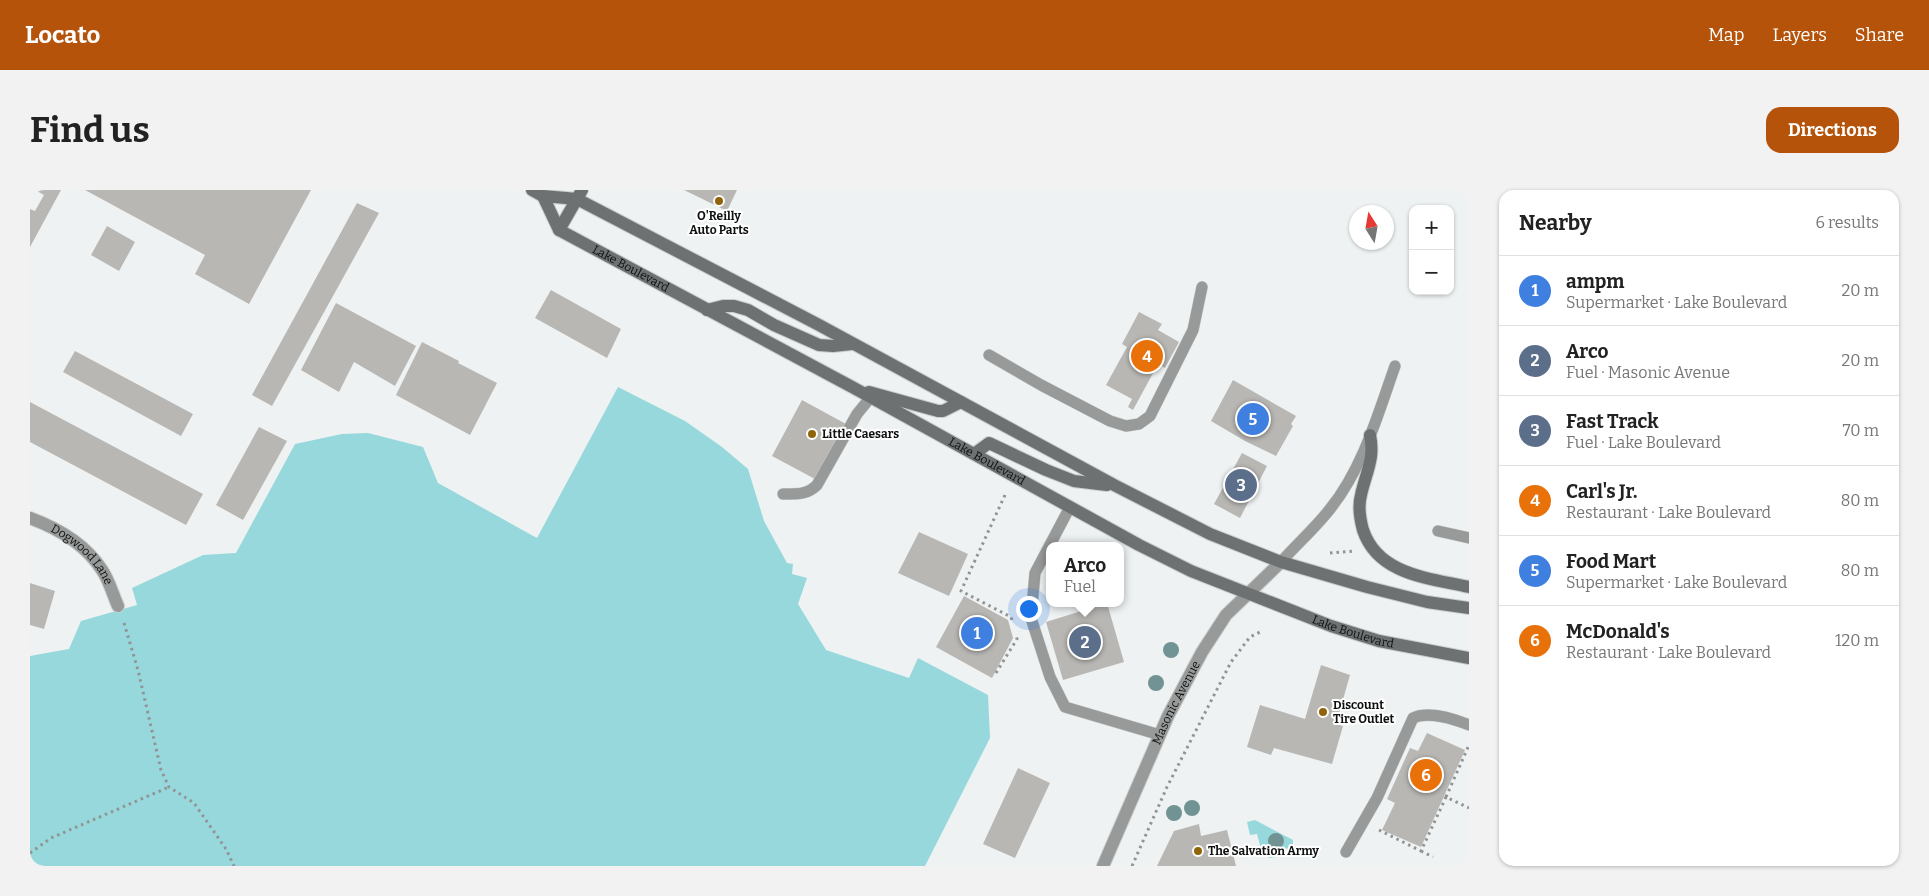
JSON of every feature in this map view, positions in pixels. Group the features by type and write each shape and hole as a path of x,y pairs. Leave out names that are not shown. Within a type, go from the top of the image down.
{"main road":[{"path":"532,190 543,196 580,194 1114,486 1210,534 1281,562 1418,600 1469,608"},
{"path":"559,230 580,194"},
{"path":"543,196 559,230"},
{"name":"Lake Boulevard","path":"559,230 854,388 1139,545 1191,571 1330,626 1378,641 1469,658"},
{"path":"707,310 723,306 734,306 748,310 774,325 819,345 852,344"},
{"path":"854,388 938,411 943,411 961,402"},
{"path":"1370,435 1372,459 1360,505 1361,522 1370,545 1386,562 1402,570 1469,587"},
{"path":"974,454 989,443 1074,481 1114,486"}],"street":[{"name":"Dogwood Lane","path":"30,518 46,524 77,543 102,570 118,606"},
{"name":"Masonic Avenue","path":"1103,866 1184,683 1202,652 1226,614 1281,562"}],"lane":[{"path":"989,355 1110,421 1126,426 1139,424 1150,416 1193,330 1202,287"},
{"path":"1281,562 1330,509 1341,494 1357,466 1396,366"},
{"path":"783,494 804,494 811,491 817,485 857,414 870,398"},
{"path":"1051,542 1070,507"},
{"path":"1438,531 1469,538"},
{"path":"1046,552 1035,573 1031,618 1050,677 1065,707 1160,735"},
{"path":"1346,852 1377,798 1413,718 1420,716 1435,717 1469,725"}],"path":[{"path":"1005,495 961,591 1011,617 1014,627"},
{"path":"1330,553 1359,551"},
{"path":"118,606 138,670 161,770 169,787 194,803 226,849 234,866"},
{"path":"1132,866 1167,787 1231,662 1250,637 1262,631"},
{"path":"996,673 1017,639 1015,633"},
{"path":"1422,851 1469,745"},
{"path":"30,853 51,838 169,787"},
{"path":"1446,797 1469,808"},
{"path":"1383,822 1379,831 1433,857"}],"shaded area":[{"path":"618,387 685,421 722,447 748,469 764,521 787,563 793,564 792,574 807,578 798,604 826,650 909,678 918,658 988,695 990,738 925,866 30,866 30,656 69,649 81,621 137,605 132,588 203,555 236,553 295,444 342,434 368,433 423,447 438,483 537,538"},
{"path":"1255,820 1293,840 1293,846 1287,849 1280,847 1276,857 1269,858 1266,852 1262,853 1257,834 1250,835 1247,822"}],"building":[{"path":"35,190 61,190 30,247 30,209 35,211 44,195"},
{"path":"85,190 311,190 249,304 195,274 205,255"},
{"name":"O'Reilly Auto Parts","path":"684,190 737,190 727,211"},
{"path":"357,203 379,213 272,406 252,395"},
{"path":"107,226 135,242 119,271 91,255"},
{"path":"551,290 621,329 607,358 535,318"},
{"path":"336,303 416,346 395,386 354,362 339,392 301,370"},
{"path":"1139,312 1162,324 1158,330 1179,342 1165,368 1158,364 1133,410 1128,407 1132,399 1106,385 1127,347 1122,344"},
{"path":"422,342 497,383 470,435 396,395"},
{"path":"75,351 193,414 181,436 63,372"},
{"path":"1233,380 1296,416 1291,424 1293,426 1276,456 1211,421"},
{"name":"Little Caesars","path":"802,400 846,424 815,479 772,456"},
{"path":"30,402 203,494 186,525 30,442"},
{"path":"259,427 287,441 243,520 216,505"},
{"path":"1242,453 1267,466 1240,518 1214,504"},
{"path":"919,532 968,554 949,596 898,573"},
{"path":"30,583 55,591 44,629 30,625"},
{"path":"964,596 1008,620 1013,638 992,678 936,647"},
{"path":"1094,607 1108,607 1124,662 1063,680 1046,622"},
{"name":"Discount Tire Outlet","path":"1321,665 1350,675 1336,724 1343,726 1332,764 1274,748 1271,755 1247,747 1260,705 1305,719"},
{"path":"1427,733 1465,750 1421,847 1382,830 1395,803 1387,799 1410,748 1418,751"},
{"path":"1018,768 1050,783 1015,858 983,844"},
{"name":"The Salvation Army","path":"1199,824 1201,836 1227,830 1236,866 1157,866 1174,831"}],"place":[{"name":"O'Reilly Auto Parts","path":"719,201"},
{"name":"Carl's Jr.","path":"1147,356"},
{"name":"Food Mart","path":"1253,419"},
{"name":"Little Caesars","path":"812,434"},
{"name":"Fast Track","path":"1241,485"},
{"name":"ampm","path":"977,633"},
{"name":"Arco","path":"1085,642"},
{"name":"Discount Tire Outlet","path":"1323,712"},
{"name":"McDonald's","path":"1426,775"},
{"name":"The Salvation Army","path":"1198,851"}]}
